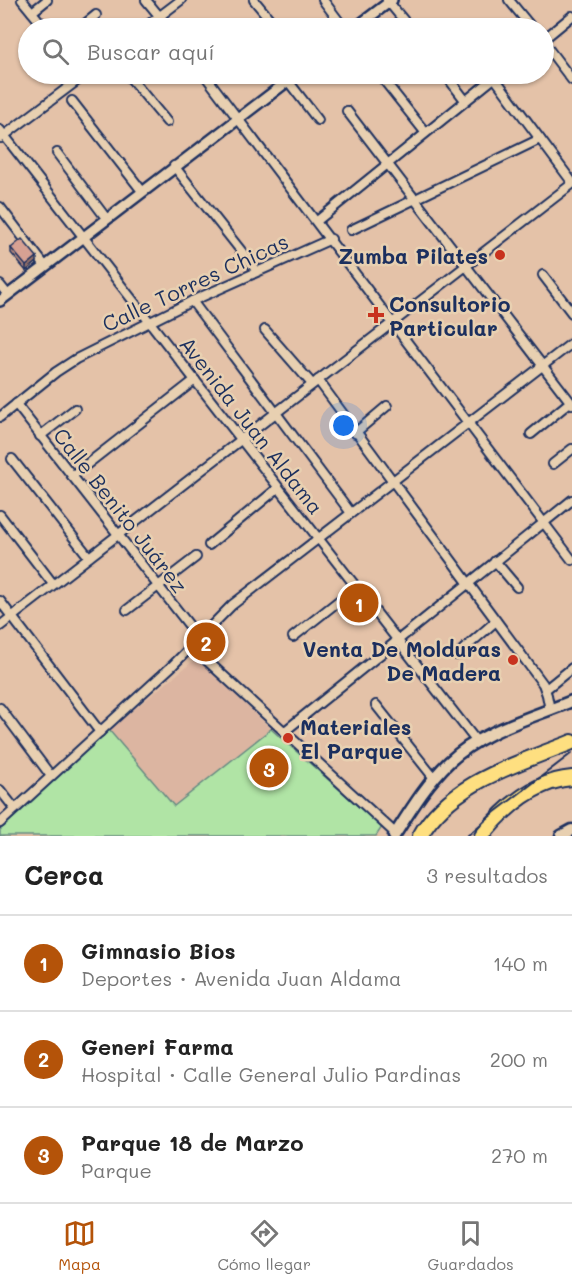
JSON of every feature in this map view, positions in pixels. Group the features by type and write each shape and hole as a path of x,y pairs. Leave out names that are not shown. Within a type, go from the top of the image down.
{"highway":[{"path":"420,836 441,809 462,792 491,776 572,742"},
{"path":"482,836 503,812 529,793 545,784 572,777"}],"main road":[{"path":"394,835 434,778 459,754 477,742 572,701"},
{"path":"561,836 572,830"}],"street":[{"path":"22,0 37,18"},
{"path":"32,12 47,0"},
{"path":"146,0 159,17 181,0"},
{"path":"254,0 269,18"},
{"path":"323,0 336,18"},
{"path":"509,0 524,18"},
{"path":"368,18 390,1 403,18"},
{"path":"92,18 96,15"},
{"path":"554,32 572,16"},
{"path":"554,56 572,80"},
{"path":"1,135 70,84"},
{"path":"135,84 167,122"},
{"path":"212,84 572,560"},
{"path":"0,285 4,298 284,84"},
{"path":"290,84 318,120"},
{"path":"387,84 425,132"},
{"path":"453,84 465,100"},
{"path":"317,221 485,84"},
{"path":"0,626 572,183 502,84"},
{"path":"72,101 142,191"},
{"path":"347,111 571,403 531,434"},
{"name":"Avenida Juan Aldama","path":"1,135 150,321 316,538 477,742"},
{"path":"351,230 540,139"},
{"path":"57,153 106,218"},
{"path":"174,166 257,271"},
{"path":"0,207 45,266"},
{"name":"Calle Torres Chicas","path":"0,417 76,359 192,301 331,239"},
{"path":"543,275 572,313"},
{"path":"192,301 351,513"},
{"path":"265,330 315,382 393,482 546,689 550,710"},
{"path":"0,823 100,732 232,605 572,343"},
{"path":"72,476 195,380"},
{"name":"Calle Benito Juárez","path":"16,404 199,638"},
{"path":"355,433 387,406"},
{"path":"40,436 75,408"},
{"path":"553,464 572,449"},
{"path":"12,459 89,556"},
{"path":"209,545 278,488"},
{"path":"285,731 572,500"},
{"path":"0,515 53,584"},
{"path":"127,610 196,557"},
{"path":"495,561 517,587"},
{"path":"293,637 355,588"},
{"path":"0,601 100,732"},
{"path":"457,655 496,621"},
{"path":"191,646 285,731 394,835"},
{"path":"546,689 572,668"},
{"path":"376,705 434,778"},
{"path":"0,708 51,776"},
{"path":"0,790 15,809"}],"shaded area":[{"path":"197,658 271,729 174,806 109,730"}],"green space":[{"path":"271,729 382,827 376,836 0,836 0,830 109,730 174,806"}],"building":[{"path":"22,239 37,257 26,266 11,248"}],"railway":[{"path":"467,836 572,753"}],"place":[{"name":"Zumba Pilates","path":"500,255"},
{"name":"Consultorio Particular","path":"376,315"},
{"name":"Gimnasio Bios","path":"359,603"},
{"name":"Generi Farma","path":"206,642"},
{"name":"Venta De Molduras De Madera","path":"513,660"},
{"name":"Materiales El Parque","path":"288,738"},
{"name":"Parque 18 de Marzo","path":"269,768"}]}
